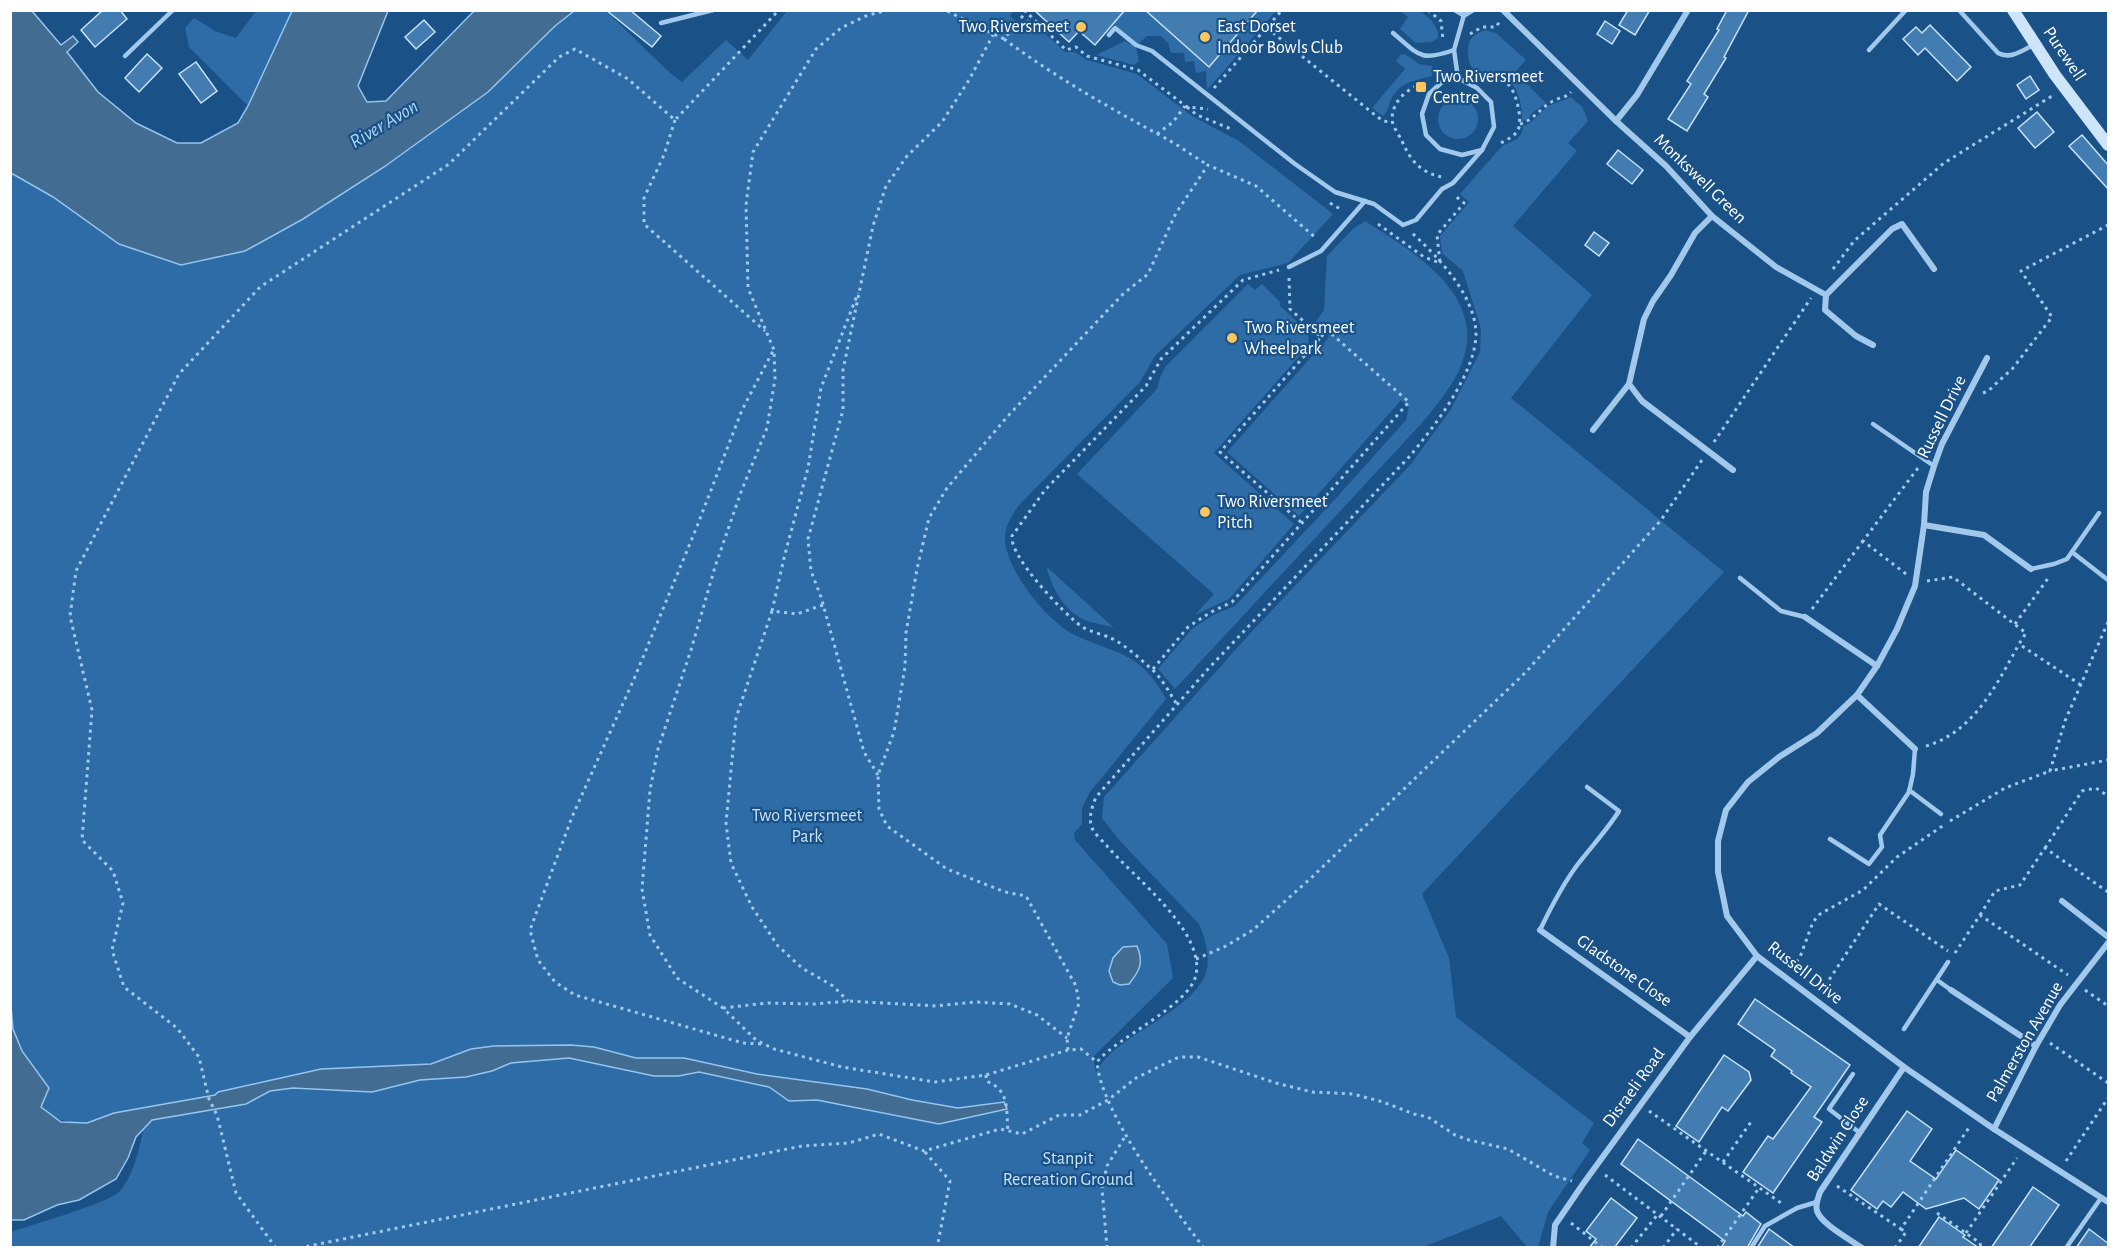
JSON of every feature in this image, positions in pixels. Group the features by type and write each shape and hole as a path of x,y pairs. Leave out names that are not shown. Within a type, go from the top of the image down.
{"street":[{"path":"1456,10 1464,15 1472,10"},
{"path":"1616,121 1637,95 1688,10"},
{"name":"Purewell","path":"2013,10 2064,88 2109,145"},
{"name":"Monkswell Green","path":"1504,12 1616,121 1666,166 1712,216 1776,267 1826,295"},
{"path":"1593,430 1629,384 1648,310 1695,233 1712,216"},
{"path":"1873,345 1856,336 1825,310 1826,295 1892,229 1902,224 1934,269"},
{"name":"Russell Drive","path":"1987,358 1942,444 1934,466 1926,492 1924,525 1915,582 1897,629 1877,666 1857,695 1817,733 1779,757 1748,782 1726,810 1718,841 1718,872 1727,916 1756,956 1904,1067 1994,1129 2109,1202"},
{"path":"1629,384 1642,401 1733,470"},
{"path":"1924,525 1984,535 2031,569"},
{"path":"1805,617 1877,666"},
{"path":"1857,695 1916,749"},
{"path":"2062,901 2109,937"},
{"name":"Gladstone Close","path":"1540,930 1690,1037"},
{"name":"Palmerston Avenue","path":"1994,1129 2041,1036 2077,982 2109,944"},
{"name":"Disraeli Road","path":"1553,1248 1555,1225 1582,1184 1690,1037 1756,956"},
{"path":"1951,990 2036,1046"},
{"name":"Baldwin Close","path":"1862,1248 1826,1223 1817,1212 1817,1202 1828,1180 1904,1067"}],"lane":[{"path":"125,56 173,10"},
{"path":"661,23 713,10"},
{"path":"1869,50 1906,10"},
{"path":"1959,10 1998,53 2005,57 2035,44"},
{"path":"1458,78 1454,50 1464,15"},
{"path":"1109,35 1115,28 1136,45 1152,51 1295,164 1335,192 1374,204 1403,225 1416,220 1442,189 1453,183 1482,150 1494,127 1491,102 1477,88 1458,78 1442,82 1429,94 1422,114 1426,135 1440,149 1462,155 1482,150"},
{"path":"1393,33 1414,51 1426,57 1454,50"},
{"path":"1289,267 1321,250 1365,201"},
{"path":"1873,424 1934,466"},
{"path":"2031,569 2067,559 2099,513"},
{"path":"2072,552 2108,580"},
{"path":"1740,578 1781,611 1805,617"},
{"path":"1830,839 1869,864 1882,847 1880,835 1910,790 1916,749"},
{"path":"1540,930 1556,896 1578,863 1608,829 1619,811 1587,787"},
{"path":"1910,790 1941,814"},
{"path":"1904,1029 1948,962"},
{"path":"1937,980 1951,990"},
{"path":"1853,1074 1829,1109 1860,1133"},
{"path":"2066,1248 2101,1198"},
{"path":"1751,1248 1766,1226 1792,1211 1817,1202"}],"path":[{"path":"766,333 644,224 644,198 664,155 675,120 779,10"},
{"path":"761,1044 723,1008 677,978 650,936 642,889 650,790 658,750 715,567 741,492 767,428 775,379 774,350 748,288 746,206 753,152 816,49 841,28 868,15 889,10"},
{"path":"940,10 947,11 1004,39 1050,73 1209,165 1256,186 1325,246"},
{"path":"1195,110 1282,10"},
{"path":"1428,10 1441,21 1443,40 1438,46 1442,54"},
{"path":"1004,39 1025,11 1066,50 1076,47 1088,56 1138,70 1195,110 1228,111"},
{"path":"1443,40 1464,47 1471,33 1482,27 1496,27 1504,12"},
{"path":"1267,28 1383,121 1392,122 1396,104 1405,92 1429,82"},
{"path":"878,775 864,752 823,605 811,571 808,538 843,410 843,370 873,226 886,186 907,156 942,122 969,80 993,35"},
{"path":"276,1248 236,1193 217,1115 208,1099 199,1057 177,1028 124,987 112,950 123,903 113,871 82,840 92,710 70,616 75,571 179,374 260,286 449,164 559,57 574,49 628,79 675,120"},
{"path":"1482,79 1504,82 1509,85 1518,105 1520,124 1529,121 1538,111 1555,100 1567,96 1578,84"},
{"path":"1196,959 1224,947 1253,930 1311,878 1526,672 1661,520 1816,290 1854,242 1944,163 2064,88"},
{"path":"1156,134 1173,122 1185,105"},
{"path":"1068,1050 1067,1038 1079,1003 1076,986 1026,896 1005,892 947,869 887,826 879,809 878,775 894,732 905,667 906,633 928,518 946,488 1007,417 1123,294 1148,274 1176,213 1209,165"},
{"path":"1440,262 1437,235 1464,203 1454,194 1458,188"},
{"path":"1097,1062 1103,1054 1147,1025 1189,988 1196,976 1196,959 1191,945 1164,902 1116,857 1092,828 1090,812 1095,797 1176,703 1393,475 1432,429 1449,403 1474,351 1476,331 1471,311 1455,278 1403,225"},
{"path":"1967,400 1988,392 2013,368 2052,317 2020,271 2109,225"},
{"path":"1176,703 1153,669 1115,640 1083,628 1066,614 1032,574 1014,547 1012,536 1045,490 1146,386 1161,359 1243,280 1289,267 1290,309 1321,337"},
{"path":"848,1001 833,986 802,968 778,946 752,907 731,863 726,823 736,718 772,611 783,558 808,468 822,388 861,286"},
{"path":"1153,669 1188,627 1210,612 1232,602 1302,523 1409,402 1327,330 1220,452 1302,523"},
{"path":"774,350 742,410 634,680 572,817 530,930 538,960 555,982 575,995 743,1043 761,1044 842,1067 935,1082 986,1075 1068,1050 1081,1049 1097,1062 1108,1100 1126,1135 1204,1248"},
{"path":"1805,617 1925,459"},
{"path":"1863,541 1915,582 1953,577 2026,633 1992,692 1976,712 1939,742 1916,749"},
{"path":"2015,624 2058,563"},
{"path":"772,611 797,614 823,605"},
{"path":"2050,771 2065,721 2109,622"},
{"path":"2019,644 2081,685"},
{"path":"1785,978 1800,957 1813,922 1820,914 1863,890 1897,857 1946,824 2005,788 2050,771 2109,760"},
{"path":"1815,1001 1879,904 1954,954 1995,891 2020,885 2082,791 2096,788 2109,796"},
{"path":"2045,848 2109,892"},
{"path":"1980,915 2109,1006"},
{"path":"723,1008 767,1003 815,1004 848,1001 936,1006 976,1002 1010,1004 1037,1015 1067,1038"},
{"path":"2041,1036 2109,1083"},
{"path":"924,1151 1000,1129 1022,1134 1059,1115 1080,1115 1108,1100 1136,1078 1179,1057 1198,1057 1312,1092 1353,1094 1383,1102 1428,1117 1455,1135 1508,1149 1554,1176 1582,1184"},
{"path":"986,1075 986,1081 996,1085 1005,1096 1008,1131"},
{"path":"2059,1171 2109,1098"},
{"path":"1640,1105 1792,1211"},
{"path":"1901,1229 1976,1117"},
{"path":"1723,1162 1752,1119"},
{"path":"299,1248 802,1146 849,1143 879,1134 924,1151 950,1181 937,1248"},
{"path":"1107,1248 1102,1188 1107,1166 1126,1135"},
{"path":"1965,1233 2024,1148"},
{"path":"1631,1248 1659,1215 1706,1151"},
{"path":"1595,1167 1702,1248"},
{"path":"1828,1180 1906,1232 1895,1248"},
{"path":"1717,1248 1759,1188"},
{"path":"1937,1213 1980,1243 1981,1248"},
{"path":"1562,1215 1603,1248"},
{"path":"1663,1248 1677,1229"}],"green space":[{"path":"1015,10 1010,16 1021,25 1028,18 1065,52 1075,52 1087,60 1137,74 1192,116 1239,141 1333,214 1288,263 1240,275 1155,356 1140,382 1019,505 1006,529 1007,551 1012,565 1041,607 1075,635 1122,654 1137,663 1146,671 1166,699 1090,792 1082,808 1082,824 1074,833 1075,840 1167,944 1173,978 1093,1057 1096,1072 1118,1047 1172,1010 1196,990 1204,978 1208,965 1206,944 1199,924 1119,840 1102,818 1104,797 1255,628 1411,464 1451,409 1480,352 1481,329 1463,271 1442,253 1440,236 1469,202 1460,194 1502,146 1517,139 1522,133 1523,126 1530,123 1548,106 1571,97 1582,107 1588,121 1568,143 1577,151 1513,226 1592,295 1511,398 1724,572 1422,894 1449,958 1456,1017 1594,1123 1582,1143 1590,1150 1548,1212 1538,1247 1527,1247 1501,1216 1421,1248 11,1247 11,1232 102,1201 120,1191 134,1166 145,1121 91,1127 40,1115 10,1041 10,173 53,197 118,244 245,251 303,219 384,167 488,92 555,26 574,11 606,11 682,82 726,40 748,60 787,11"},
{"path":"1415,10 1424,14 1435,25 1438,38 1432,42 1416,43 1400,29 1408,17 1400,11"},
{"path":"256,11 292,11 248,106 189,47 185,28 194,18 215,31 236,38"},
{"path":"1125,11 1145,11 1209,67 1258,11 1276,11 1207,90 1206,71 1196,73 1194,61 1185,62 1184,53 1171,53 1168,43 1161,36 1147,36 1138,44 1113,24"},
{"path":"1485,30 1496,33 1526,60 1515,72 1546,103 1531,114 1528,120 1522,121 1520,100 1510,82 1504,78 1483,74 1472,67 1469,60 1469,42 1475,35"},
{"path":"1125,41 1136,47 1139,61 1134,65 1096,55"},
{"path":"1405,54 1419,64 1432,66 1433,73 1431,76 1408,83 1398,89 1383,116 1372,108 1405,69 1396,61 1400,55"},
{"path":"1458,99 1472,105 1478,119 1472,133 1458,139 1444,133 1438,119 1444,105"},
{"path":"1365,221 1424,262 1455,296 1465,316 1467,339 1459,371 1421,424 1175,689 1158,669 1192,629 1213,615 1235,606 1406,420 1409,407 1401,400 1299,516 1227,452 1329,337 1315,323 1324,310 1327,256 1353,229"},
{"path":"1248,284 1255,290 1262,284 1281,303 1279,305 1308,332 1309,345 1214,453 1294,524 1229,599 1195,615 1214,594 1077,474 1157,389 1165,367"},
{"path":"1047,567 1114,628 1090,622 1074,614 1057,593"}],"water":[{"name":"River Avon","path":"10,11 32,11 61,45 73,36 78,42 67,52 98,92 136,123 177,143 201,143 238,123 292,11 388,11 358,86 367,102 386,101 474,11 574,11 555,26 488,92 384,167 303,219 245,251 181,265 119,244 53,197 11,173"},
{"path":"1137,946 1140,966 1136,975 1129,984 1120,985 1113,982 1109,971 1113,958 1123,947"},
{"path":"10,995 13,1029 22,1051 49,1088 41,1107 61,1122 87,1123 114,1113 215,1095 218,1092 321,1069 431,1064 471,1049 494,1046 571,1045 594,1047 636,1058 684,1058 757,1074 867,1089 958,1108 1004,1102 1007,1109 939,1124 817,1100 789,1101 769,1087 699,1072 678,1076 654,1076 569,1058 511,1063 492,1071 466,1077 420,1080 372,1092 293,1088 270,1091 246,1104 152,1120 136,1137 128,1158 116,1179 79,1200 57,1205 24,1220 11,1220"}],"building":[{"path":"103,10 120,10 127,19 95,47 81,30"},
{"path":"606,10 630,10 661,36 652,47"},
{"name":"Two Riversmeet","path":"1034,10 1125,10 1095,45 1079,31 1069,42"},
{"name":"East Dorset Indoor Bowls Club","path":"1145,10 1258,10 1209,67"},
{"path":"1628,10 1650,10 1635,35 1619,25"},
{"path":"1727,10 1749,10 1724,57 1726,58 1704,94 1708,97 1687,131 1668,119 1691,84 1687,81 1719,30 1717,29"},
{"path":"424,20 435,32 416,49 405,37"},
{"path":"1605,21 1620,31 1612,44 1597,34"},
{"path":"1930,25 1971,67 1957,81 1925,48 1918,55 1903,39 1916,27 1922,33"},
{"path":"147,54 162,68 139,92 125,78"},
{"path":"196,62 217,91 201,103 179,74"},
{"path":"2030,76 2039,90 2026,99 2017,85"},
{"path":"2037,112 2054,132 2035,148 2018,128"},
{"path":"2082,135 2109,166 2109,190 2069,146"},
{"path":"1618,150 1643,170 1632,184 1607,164"},
{"path":"1594,232 1609,243 1599,256 1585,245"},
{"path":"1755,999 1850,1065 1814,1117 1822,1122 1773,1193 1743,1172 1768,1136 1773,1139 1811,1087 1771,1056 1775,1050 1738,1024"},
{"path":"1724,1055 1749,1072 1751,1080 1728,1111 1722,1107 1699,1142 1676,1126"},
{"path":"1907,1111 1932,1129 1910,1161 1936,1179 1956,1150 1999,1180 1979,1209 1964,1198 1926,1209 1903,1192 1891,1207 1883,1201 1877,1209 1851,1190"},
{"path":"1638,1139 1743,1216 1746,1212 1761,1224 1747,1248 1721,1248 1725,1241 1621,1164"},
{"path":"2033,1187 2059,1205 2029,1248 1991,1248"},
{"path":"1611,1198 1637,1218 1614,1248 1589,1248 1596,1239 1586,1231"},
{"path":"1939,1217 1965,1235 1963,1237 1979,1248 1918,1248"},
{"path":"1769,1229 1795,1248 1757,1248"},
{"path":"2089,1229 2109,1244 2109,1248 2076,1248"}],"place":[{"name":"Two Riversmeet","path":"1081,27"},
{"name":"East Dorset Indoor Bowls Club","path":"1205,37"},
{"name":"Two Riversmeet Centre","path":"1421,87"},
{"name":"Two Riversmeet Wheelpark","path":"1232,338"},
{"name":"Two Riversmeet Pitch","path":"1205,512"}],"park label":[{"name":"Two Riversmeet Park","path":"807,826"},
{"name":"Stanpit Recreation Ground","path":"1068,1169"}]}
